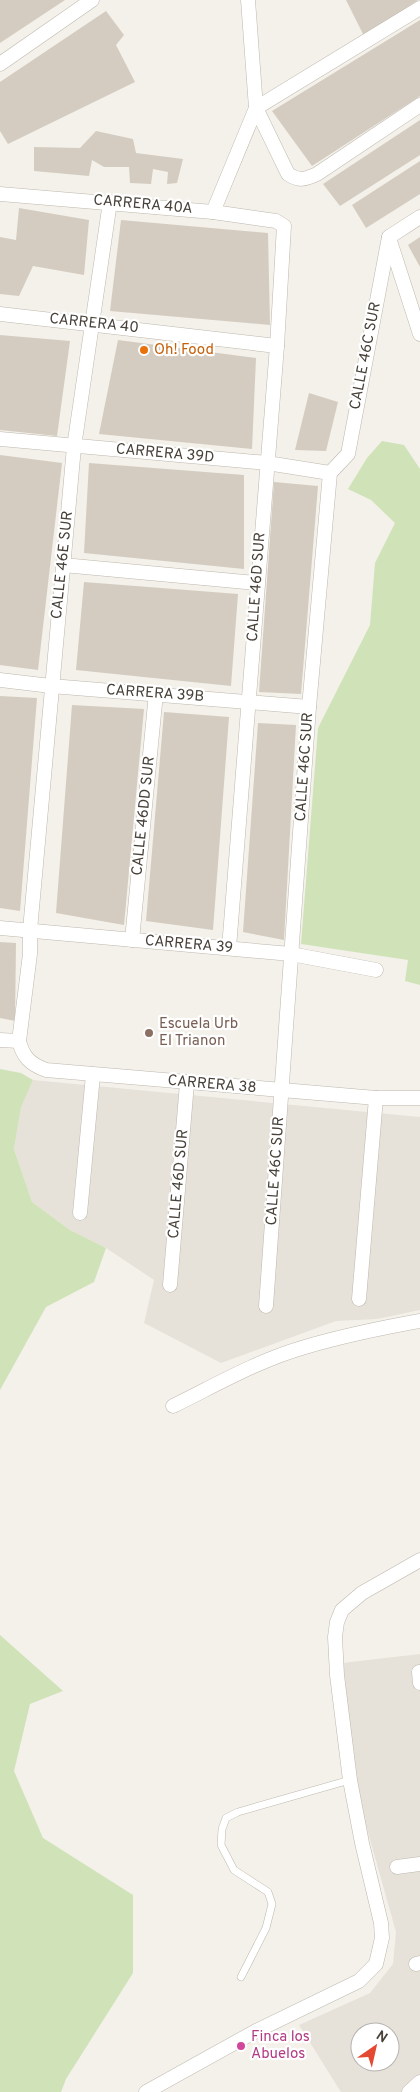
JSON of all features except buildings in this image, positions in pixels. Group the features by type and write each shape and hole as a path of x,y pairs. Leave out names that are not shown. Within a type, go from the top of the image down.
{"street":[{"path":"0,64 92,0"},
{"path":"248,0 256,108 288,174 298,180 306,179 316,174 420,105"},
{"path":"213,212 256,108 420,8"},
{"name":"CARRERA 40A","path":"0,194 213,212 276,221 284,226"},
{"name":"CALLE 46E SUR","path":"30,930 74,446 110,202"},
{"path":"420,217 389,238 420,334"},
{"name":"CALLE 46D SUR","path":"229,948 277,346 284,226"},
{"name":"CALLE 46C SUR","path":"266,1306 291,954 330,473 348,454 389,238"},
{"name":"CARRERA 40","path":"0,314 277,346"},
{"name":"CARRERA 39D","path":"0,439 267,463 330,473"},
{"path":"63,565 257,583"},
{"name":"CARRERA 39B","path":"0,680 51,686 156,693 310,707"},
{"name":"CALLE 46DD SUR","path":"132,940 156,693"},
{"name":"CARRERA 39","path":"0,928 291,954 376,970"},
{"path":"0,1040 19,1041 30,954 30,930"},
{"name":"CARRERA 38","path":"19,1041 22,1052 28,1062 46,1070 376,1098 420,1098"},
{"path":"80,1213 93,1075"},
{"name":"CALLE 46D SUR","path":"170,1285 187,1083"},
{"path":"359,1299 376,1098"},
{"path":"173,1406 265,1361 304,1347 420,1321"},
{"path":"146,2092 256,2031 359,1981 376,1964 382,1938 381,1923 362,1843 350,1780 337,1675 335,1637 337,1622 342,1610 352,1601 420,1560"},
{"path":"397,1867 420,1864"},
{"path":"409,2092 420,2082"}],"lane":[{"path":"241,1976 266,1928 272,1904 268,1892 234,1870 221,1845 222,1829 226,1818 238,1812 350,1780"}],"shaded area":[{"path":"33,1080 420,1117 420,1310 377,1319 336,1321 221,1363 144,1323 154,1280 106,1248 70,1230 32,1202 14,1149 21,1106"},
{"path":"420,1654 420,2092 341,2092 299,2025 370,1993 393,1964 396,1932 357,1793 342,1663"}],"green space":[{"path":"382,441 404,445 420,469 420,985 405,981 408,960 301,944 318,728 370,625 375,563 395,523 371,500 348,489 367,458"},
{"path":"0,1069 21,1073 33,1080 21,1107 14,1149 32,1202 70,1230 106,1248 94,1282 46,1307 0,1390"},
{"path":"0,1635 63,1691 30,1704 14,1771 43,1838 133,1895 133,1973 66,2079 61,2092 0,2092"}],"place":[{"name":"Oh! Food","path":"144,350"},
{"name":"Escuela Urb El Trianon","path":"149,1033"},
{"name":"Finca los Abuelos","path":"241,2046"}]}
